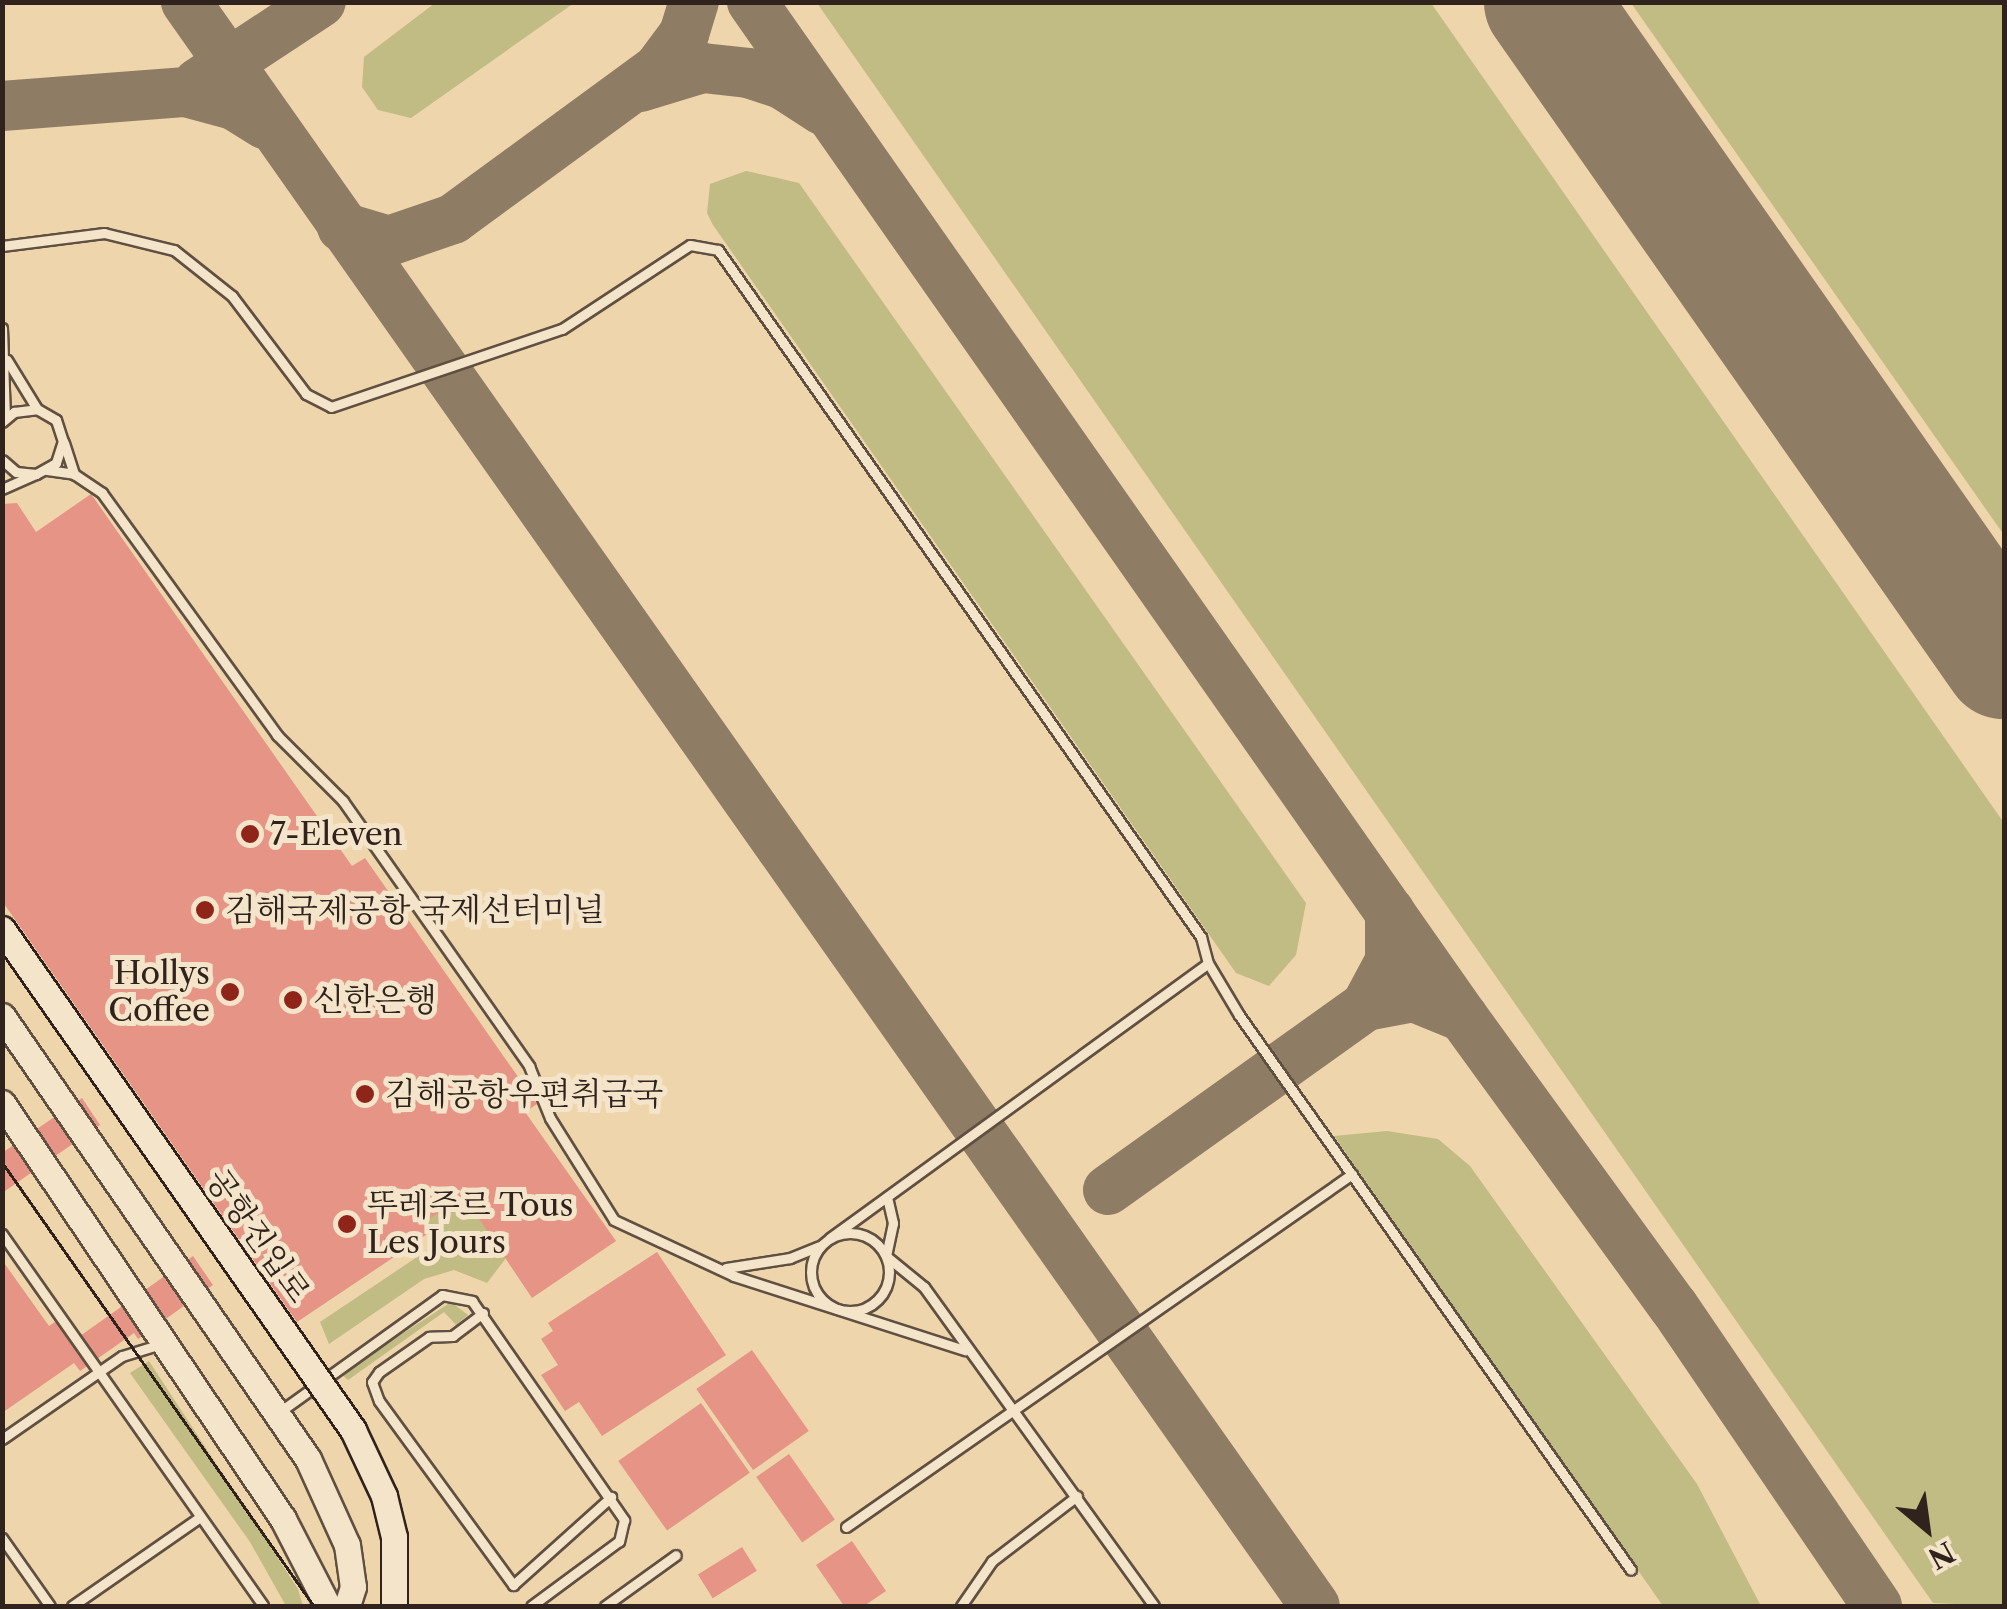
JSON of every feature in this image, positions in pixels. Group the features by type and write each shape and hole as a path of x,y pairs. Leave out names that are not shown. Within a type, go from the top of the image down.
{"main road":[{"name":"공항진입로","path":"2,929 353,1430 384,1496 394,1537 394,1606"},
{"path":"2,1016 276,1414 330,1500 353,1600"},
{"path":"2,1103 284,1519 328,1606"}],"lane":[{"path":"2,246 104,233 174,250 232,296 306,394 331,407 562,329 690,245 718,250 1201,937 1208,963 1631,1570"},
{"path":"2,328 4,420 36,408"},
{"path":"5,356 36,408 56,420 74,474"},
{"path":"2,489 42,472 63,441"},
{"path":"4,464 74,474 102,493 277,735 364,828 529,1066 550,1118 614,1220 726,1268 734,1276 965,1350"},
{"path":"726,1268 790,1258 820,1246 1208,963"},
{"path":"846,1527 1352,1174"},
{"path":"838,1308 874,1303 888,1282 886,1256 893,1224 887,1197"},
{"path":"2,1234 262,1606"},
{"path":"830,1238 868,1236 886,1256 916,1277 965,1350 1015,1410 1154,1606"},
{"path":"820,1246 812,1283 838,1308"},
{"path":"276,1414 442,1295 459,1295 483,1313 624,1520 619,1541 533,1606"},
{"path":"483,1313 453,1336 429,1337 379,1372 372,1382 380,1401 513,1585 610,1497"},
{"path":"2,1440 131,1351 166,1344"},
{"path":"962,1606 992,1561 1077,1496"},
{"path":"72,1606 200,1517"},
{"path":"2,1538 50,1606"},
{"path":"610,1605 676,1555"}],"shaded area":[{"path":"435,3 574,3 411,118 378,110 362,87 364,57"},
{"path":"817,3 1431,3 2004,823 2004,1606 1933,1603"},
{"path":"1631,3 2004,3 2004,535"},
{"path":"746,171 799,183 1306,903 1296,955 1269,986 1236,973 713,225 707,213 710,184"},
{"path":"1387,1131 1438,1139 1470,1166 1697,1484 1761,1606 1663,1606 1334,1136"},
{"path":"465,1198 506,1258 487,1283 454,1270 424,1279 329,1344 320,1322 453,1233 431,1231 424,1222"},
{"path":"451,1302 468,1315 456,1325 444,1312 348,1380 341,1374"},
{"path":"149,1361 298,1589 303,1606 286,1606 250,1542 130,1373"}],"building":[{"name":"김해국제공항 국제선터미널","path":"91,494 352,866 365,858 537,1104 525,1112 616,1241 532,1298 465,1198 424,1222 431,1231 297,1322 2,901 2,504 17,503 36,532"},
{"path":"82,1098 100,1125 5,1191 2,1153"},
{"path":"657,1252 726,1355 602,1436 579,1402 565,1411 541,1375 558,1365 541,1339 553,1331 548,1323"},
{"path":"193,1256 213,1285 138,1339 134,1333 80,1371 74,1363 2,1413 2,1260 49,1326 65,1315 80,1336"},
{"path":"752,1350 809,1431 753,1470 696,1389"},
{"path":"701,1403 750,1473 667,1531 618,1461"},
{"path":"789,1454 835,1520 802,1542 756,1477"},
{"path":"852,1541 886,1591 864,1606 844,1606 816,1565"},
{"path":"742,1547 757,1571 713,1598 698,1575"}],"taxiway":[{"path":"186,2 1315,1606"},
{"path":"198,83 321,2"},
{"path":"342,227 389,241 453,219 658,69 684,34 694,2"},
{"path":"752,2 1463,1017 1674,1307 1877,1606"},
{"path":"640,87 703,68 748,73 782,84 822,110"},
{"path":"2,106 186,92 234,105 264,124"},
{"path":"1390,912 1390,961 1366,1006 1414,997 1463,1017"},
{"path":"1108,1190 1366,1006"}],"runway":[{"path":"1545,2 2004,658"}],"tram line":[{"path":"2,1162 314,1606"}],"place":[{"name":"7-Eleven","path":"250,834"},
{"name":"김해국제공항 국제선터미널","path":"205,910"},
{"name":"Hollys Coffee","path":"230,992"},
{"name":"신한은행","path":"293,1000"},
{"name":"김해공항우편취급국","path":"365,1094"},
{"name":"뚜레주르 Tous Les Jours","path":"347,1224"}]}
